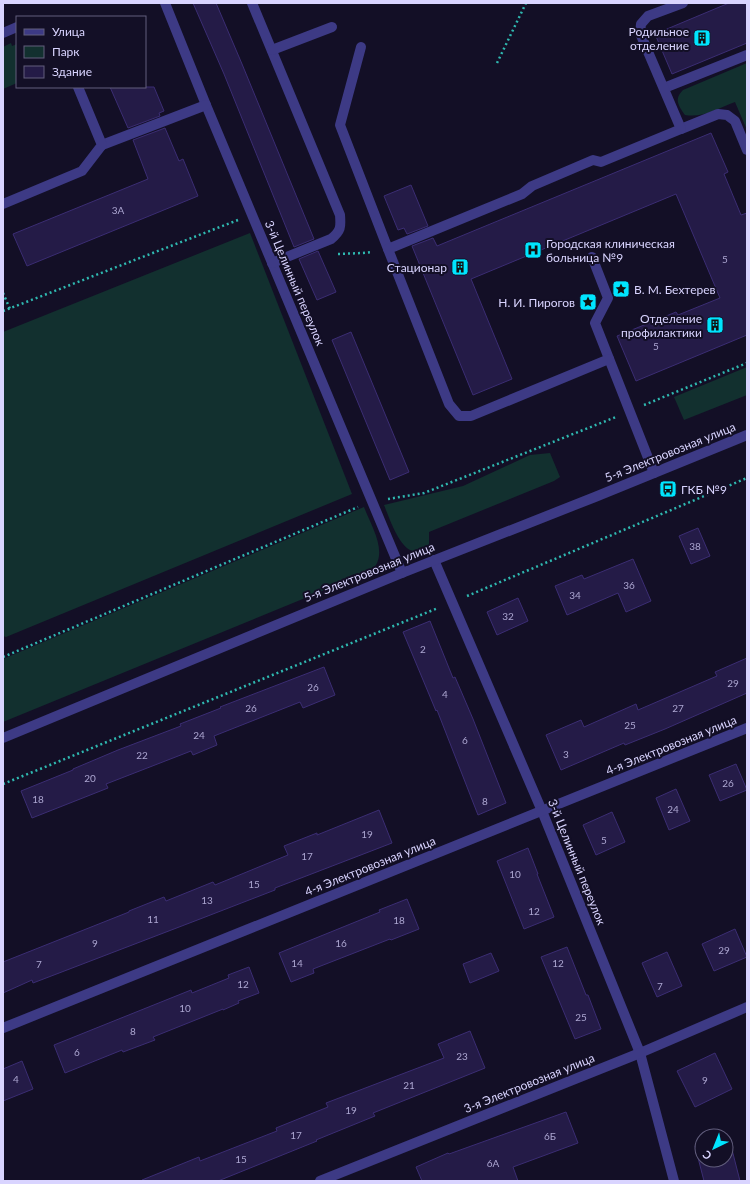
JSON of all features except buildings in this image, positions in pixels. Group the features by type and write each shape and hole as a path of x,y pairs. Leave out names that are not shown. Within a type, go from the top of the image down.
{"street":[{"name":"3-й Целинный переулок","path":"165,3 206,105 402,572"},
{"path":"252,3 340,214 341,227 338,233 331,239 272,263"},
{"path":"681,129 640,33 641,24 648,16 683,3"},
{"path":"3,33 16,27"},
{"path":"272,50 332,27"},
{"path":"362,47 340,125 449,404 459,416 471,416 610,359"},
{"path":"664,88 747,55"},
{"path":"78,88 102,145"},
{"path":"3,204 82,171 102,145 206,105"},
{"path":"388,249 522,194 532,186 593,160 601,162 718,114 727,114 735,121 747,150"},
{"path":"592,256 608,298 595,323 654,473"},
{"name":"5-я Электровозная улица","path":"3,738 402,572 747,435"},
{"name":"3-й Целинный переулок","path":"434,560 542,811 640,1053 674,1181"},
{"name":"4-я Электровозная улица","path":"3,1028 747,728"},
{"name":"3-я Электровозная улица","path":"320,1181 640,1053 747,1007"}],"path":[{"path":"497,63 526,3"},
{"path":"3,312 252,215"},
{"path":"335,254 363,254 388,249"},
{"path":"3,293 10,309"},
{"path":"3,784 453,602 747,478"}],"green space":[{"path":"11,43 12,46 16,44 16,83 3,89 3,47"},
{"path":"747,63 747,130 735,102 705,114 692,116 685,115 678,102 680,93 683,90"},
{"path":"250,233 352,494 6,637 3,636 3,332"},
{"path":"747,367 747,395 684,420 674,397"},
{"path":"550,453 560,477 554,481 429,532 429,549 413,551 408,549 395,531 384,505 463,486 530,455"},
{"path":"364,507 379,548 379,556 371,571 3,722 3,659"}],"place":[{"name":"Родильное отделение","path":"702,38"},
{"name":"Городская клиническая больница №9","path":"533,250"},
{"name":"Стационар","path":"460,267"},
{"name":"В. М. Бехтерев","path":"621,289"},
{"name":"Н. И. Пирогов","path":"588,302"},
{"name":"Отделение профилактики","path":"715,325"},
{"name":"ГКБ №9","path":"668,489"}]}
